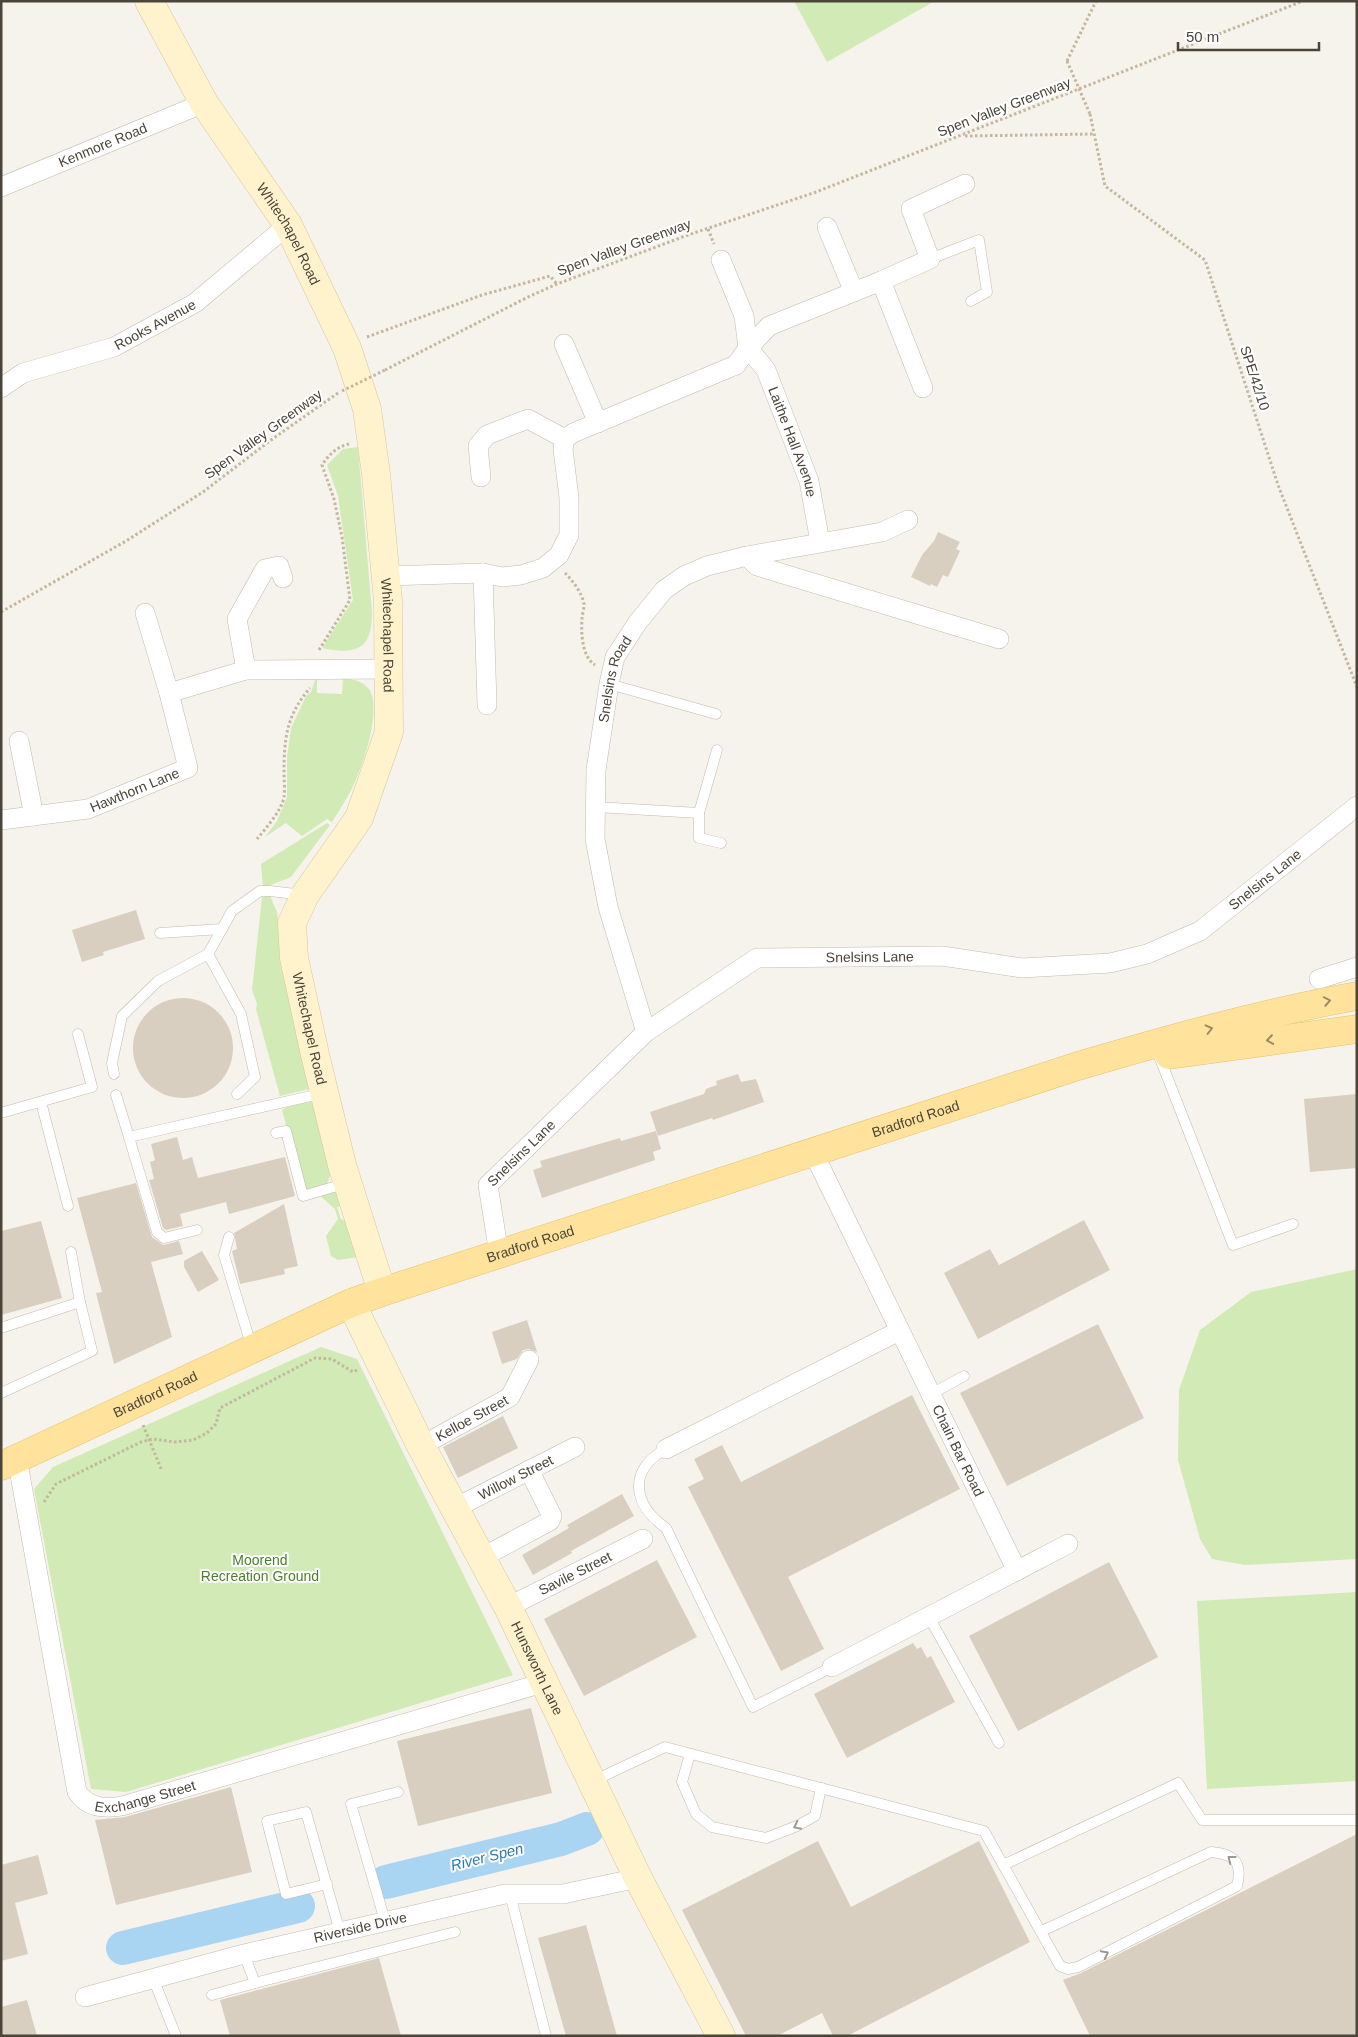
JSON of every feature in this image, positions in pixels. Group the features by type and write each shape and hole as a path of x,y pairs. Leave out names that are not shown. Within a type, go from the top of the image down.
{"main road":[{"name":"Bradford Road","path":"9,1462 351,1303 382,1292 1078,1066 1194,1032 1297,1007 1357,996"},
{"name":"Bradford Road","path":"1078,1066 1357,1029"}],"street":[{"name":"Whitechapel Road","path":"149,1 204,103 288,225 347,348 368,409 388,601 388,732 359,818 305,895 292,922 294,958 325,1093 348,1183 382,1292"},
{"name":"Kenmore Road","path":"1,186 204,103"},
{"path":"386,576 483,573 502,577 521,576 543,568 559,555 569,535 570,498 563,449 565,439 573,433 736,366 748,348 769,326 881,282 930,259 910,209 965,184"},
{"name":"Rooks Avenue","path":"1,388 23,373 114,347 195,303 288,225"},
{"path":"826,227 854,292"},
{"path":"721,260 744,316 748,348"},
{"path":"881,282 923,388"},
{"path":"564,344 598,423"},
{"name":"Laithe Hall Avenue","path":"748,348 766,370 809,481 820,542"},
{"path":"481,477 478,446 487,435 528,419 565,439"},
{"name":"Snelsins Road","path":"646,1032 608,907 596,839 596,770 610,679 619,650 638,622 664,590 684,576 707,566 747,556 882,532 908,520"},
{"path":"747,556 757,566 999,639"},
{"path":"246,670 237,619 265,569 279,566 283,578"},
{"path":"483,573 487,705"},
{"name":"Hawthorn Lane","path":"1,820 88,809 188,768 169,693 145,613"},
{"path":"169,693 246,670 388,669"},
{"path":"19,741 34,816"},
{"name":"Snelsins Lane","path":"499,1254 488,1185 646,1032 758,958 942,956 1022,968 1110,963 1147,954 1200,931 1357,806"},
{"path":"1319,979 1357,967"},
{"name":"Chain Bar Road","path":"813,1152 1017,1571"},
{"name":"Hunsworth Lane","path":"351,1303 422,1446 508,1607 638,1878 721,2036"},
{"path":"666,1449 899,1332"},
{"name":"Kelloe Street","path":"422,1446 510,1397 529,1360"},
{"name":"Willow Street","path":"455,1508 575,1447"},
{"name":"Exchange Street","path":"9,1462 77,1792 82,1800 89,1804 109,1808 122,1806 543,1683"},
{"path":"481,1558 550,1520 552,1516 529,1470"},
{"name":"Savile Street","path":"508,1607 643,1539"},
{"path":"832,1667 1068,1544"},
{"name":"Riverside Drive","path":"85,1997 244,1954 504,1894 563,1894 638,1878"}],"lane":[{"path":"930,259 979,240 987,292 971,301"},
{"path":"610,679 716,714"},
{"path":"718,750 699,813 699,838 721,843"},
{"path":"596,807 699,813"},
{"path":"114,1074 112,1062 122,1016 158,981 208,954 232,911 260,891 305,895"},
{"path":"160,933 222,929"},
{"path":"208,954 241,1014 255,1077 237,1094"},
{"path":"1,1113 92,1087 78,1034"},
{"path":"1159,1056 1233,1245 1293,1224"},
{"path":"128,1136 325,1093"},
{"path":"116,1095 157,1232 164,1238 197,1230"},
{"path":"41,1102 68,1206"},
{"path":"276,1134 286,1131 303,1196 348,1183"},
{"path":"229,1237 224,1255 252,1349"},
{"path":"1,1394 92,1351 80,1302 71,1252"},
{"path":"1,1328 80,1302"},
{"path":"931,1394 964,1376"},
{"path":"666,1449 654,1455 643,1471 638,1490 652,1519 666,1528 752,1707 832,1667"},
{"path":"930,1616 1000,1743"},
{"path":"592,1781 665,1747 984,1831 1060,1966 1068,1969 1078,1967 1238,1886 1240,1870 1236,1862 1221,1853 1211,1852 1042,1931"},
{"path":"690,1754 682,1782 696,1814 712,1827 766,1838 797,1826 815,1816 821,1788"},
{"path":"1003,1865 1178,1783 1202,1820 1357,1820"},
{"path":"385,1921 351,1804 398,1792"},
{"path":"326,1884 286,1894 267,1821 306,1812 340,1932"},
{"path":"510,1894 546,2036"},
{"path":"212,1994 455,1932"},
{"path":"244,1954 255,1983"},
{"path":"153,1978 176,2036"}],"path":[{"name":"SPE/42/10","path":"1096,1 1067,61 1090,114 1105,186 1205,260 1278,485 1357,687"},
{"name":"Spen Valley Greenway","path":"1,612 126,540 203,492 271,440 342,391 530,296 688,235 816,192 1303,1"},
{"path":"962,136 1094,134"},
{"path":"347,348 369,336 482,296 550,276 557,284"},
{"path":"318,650 350,600 336,508 322,465 331,453 341,446 350,444"},
{"path":"551,561 568,576 580,592 584,605 582,621 583,639 588,658 610,679"},
{"path":"257,839 271,822 284,798 285,743 288,723 302,698 311,687 312,682"},
{"path":"45,1509 44,1502 56,1484 141,1442 149,1440 175,1442 193,1440 207,1433 216,1424 220,1408 315,1358 332,1358 353,1372 361,1368"},
{"path":"143,1426 162,1471"}],"green space":[{"path":"794,1 935,1 827,62"},
{"path":"358,447 372,613 369,635 365,642 353,650 344,651 322,648 353,600 338,496 327,465 343,449"},
{"path":"317,679 317,693 342,694 343,679 356,680 368,688 372,696 373,717 365,755 353,786 332,822 327,819 302,836 286,823 265,837 277,821 287,797 287,757 291,728 306,696 311,692"},
{"path":"327,823 330,825 291,877 263,888 261,864"},
{"path":"270,896 277,912 286,975 309,1089 280,1096 252,990 262,897"},
{"path":"296,1101 311,1101 324,1131 331,1173 327,1184 339,1184 344,1206 337,1207 341,1219 356,1224 358,1257 338,1260 331,1256 326,1236 338,1219 335,1209 317,1193 304,1190 282,1110"},
{"path":"1357,1269 1357,1559 1245,1565 1212,1559 1200,1539 1178,1460 1179,1390 1200,1330 1251,1292"},
{"name":"Moorend Recreation Ground","path":"321,1347 357,1359 513,1675 126,1792 91,1789 34,1489 53,1467"},
{"path":"1357,1592 1357,1781 1207,1789 1197,1601"}],"building":[{"path":"938,532 960,542 956,549 960,551 948,577 943,575 937,587 931,584 930,586 911,577 922,555 934,541"},
{"path":"136,910 145,939 103,952 104,955 82,962 72,930"},
{"path":"183,998 193,999 211,1006 225,1020 232,1038 232,1058 225,1076 211,1090 193,1097 183,1098 173,1097 155,1090 141,1076 134,1058 133,1048 134,1038 141,1020 155,1006 173,999"},
{"path":"738,1074 741,1082 756,1079 764,1102 713,1120 712,1118 658,1136 650,1112 704,1094 706,1089 717,1085 716,1081"},
{"path":"1357,1094 1357,1168 1310,1172 1304,1099"},
{"path":"656,1131 661,1149 653,1152 655,1160 542,1198 533,1170 542,1167 540,1161 620,1138 621,1141"},
{"path":"177,1137 183,1160 192,1157 198,1178 285,1157 295,1196 229,1214 226,1202 180,1214 183,1226 166,1230 163,1228 149,1180 154,1179 150,1162 155,1160 151,1144"},
{"path":"136,1183 152,1237 163,1245 179,1241 183,1254 151,1262 172,1337 114,1364 96,1293 102,1292 77,1198"},
{"path":"284,1204 298,1266 284,1269 285,1274 240,1284 232,1251 237,1249 234,1233"},
{"path":"1084,1220 1110,1270 978,1339 944,1273 990,1249 999,1265"},
{"path":"41,1221 62,1298 1,1315 1,1231"},
{"path":"202,1251 219,1280 198,1292 184,1267 184,1261"},
{"path":"527,1320 537,1352 529,1349 523,1350 517,1359 502,1364 492,1332"},
{"path":"1098,1324 1144,1418 1007,1486 960,1393"},
{"path":"912,1395 960,1489 788,1577 824,1649 781,1671 688,1487 704,1479 694,1459 722,1445 741,1482"},
{"path":"503,1416 518,1448 458,1478 443,1447"},
{"path":"622,1494 634,1516 571,1551 572,1553 533,1575 522,1555 569,1528 567,1525"},
{"path":"657,1560 697,1637 584,1696 544,1619"},
{"path":"1109,1562 1158,1657 1018,1731 969,1636"},
{"path":"913,1643 917,1649 921,1647 927,1658 931,1656 955,1702 847,1758 814,1694"},
{"path":"531,1708 552,1793 418,1826 397,1741"},
{"path":"231,1787 252,1872 116,1905 95,1820 125,1817"},
{"path":"1357,1834 1357,2036 1090,2036 1063,1980 1081,1973"},
{"path":"818,1841 851,1907 979,1841 1030,1942 847,2036 833,2036 822,2013 777,2036 746,2036 682,1910"},
{"path":"38,1855 48,1894 15,1903 28,1954 1,1961 1,1865"},
{"path":"586,1925 617,2036 566,2036 538,1938"},
{"path":"379,1958 401,2036 230,2036 220,2000"},
{"path":"27,2000 37,2036 1,2036 1,2007"}],"waterway":[{"name":"River Spen","path":"386,1882 561,1839 587,1829"},
{"name":"River Spen","path":"123,1948 298,1906"}]}
